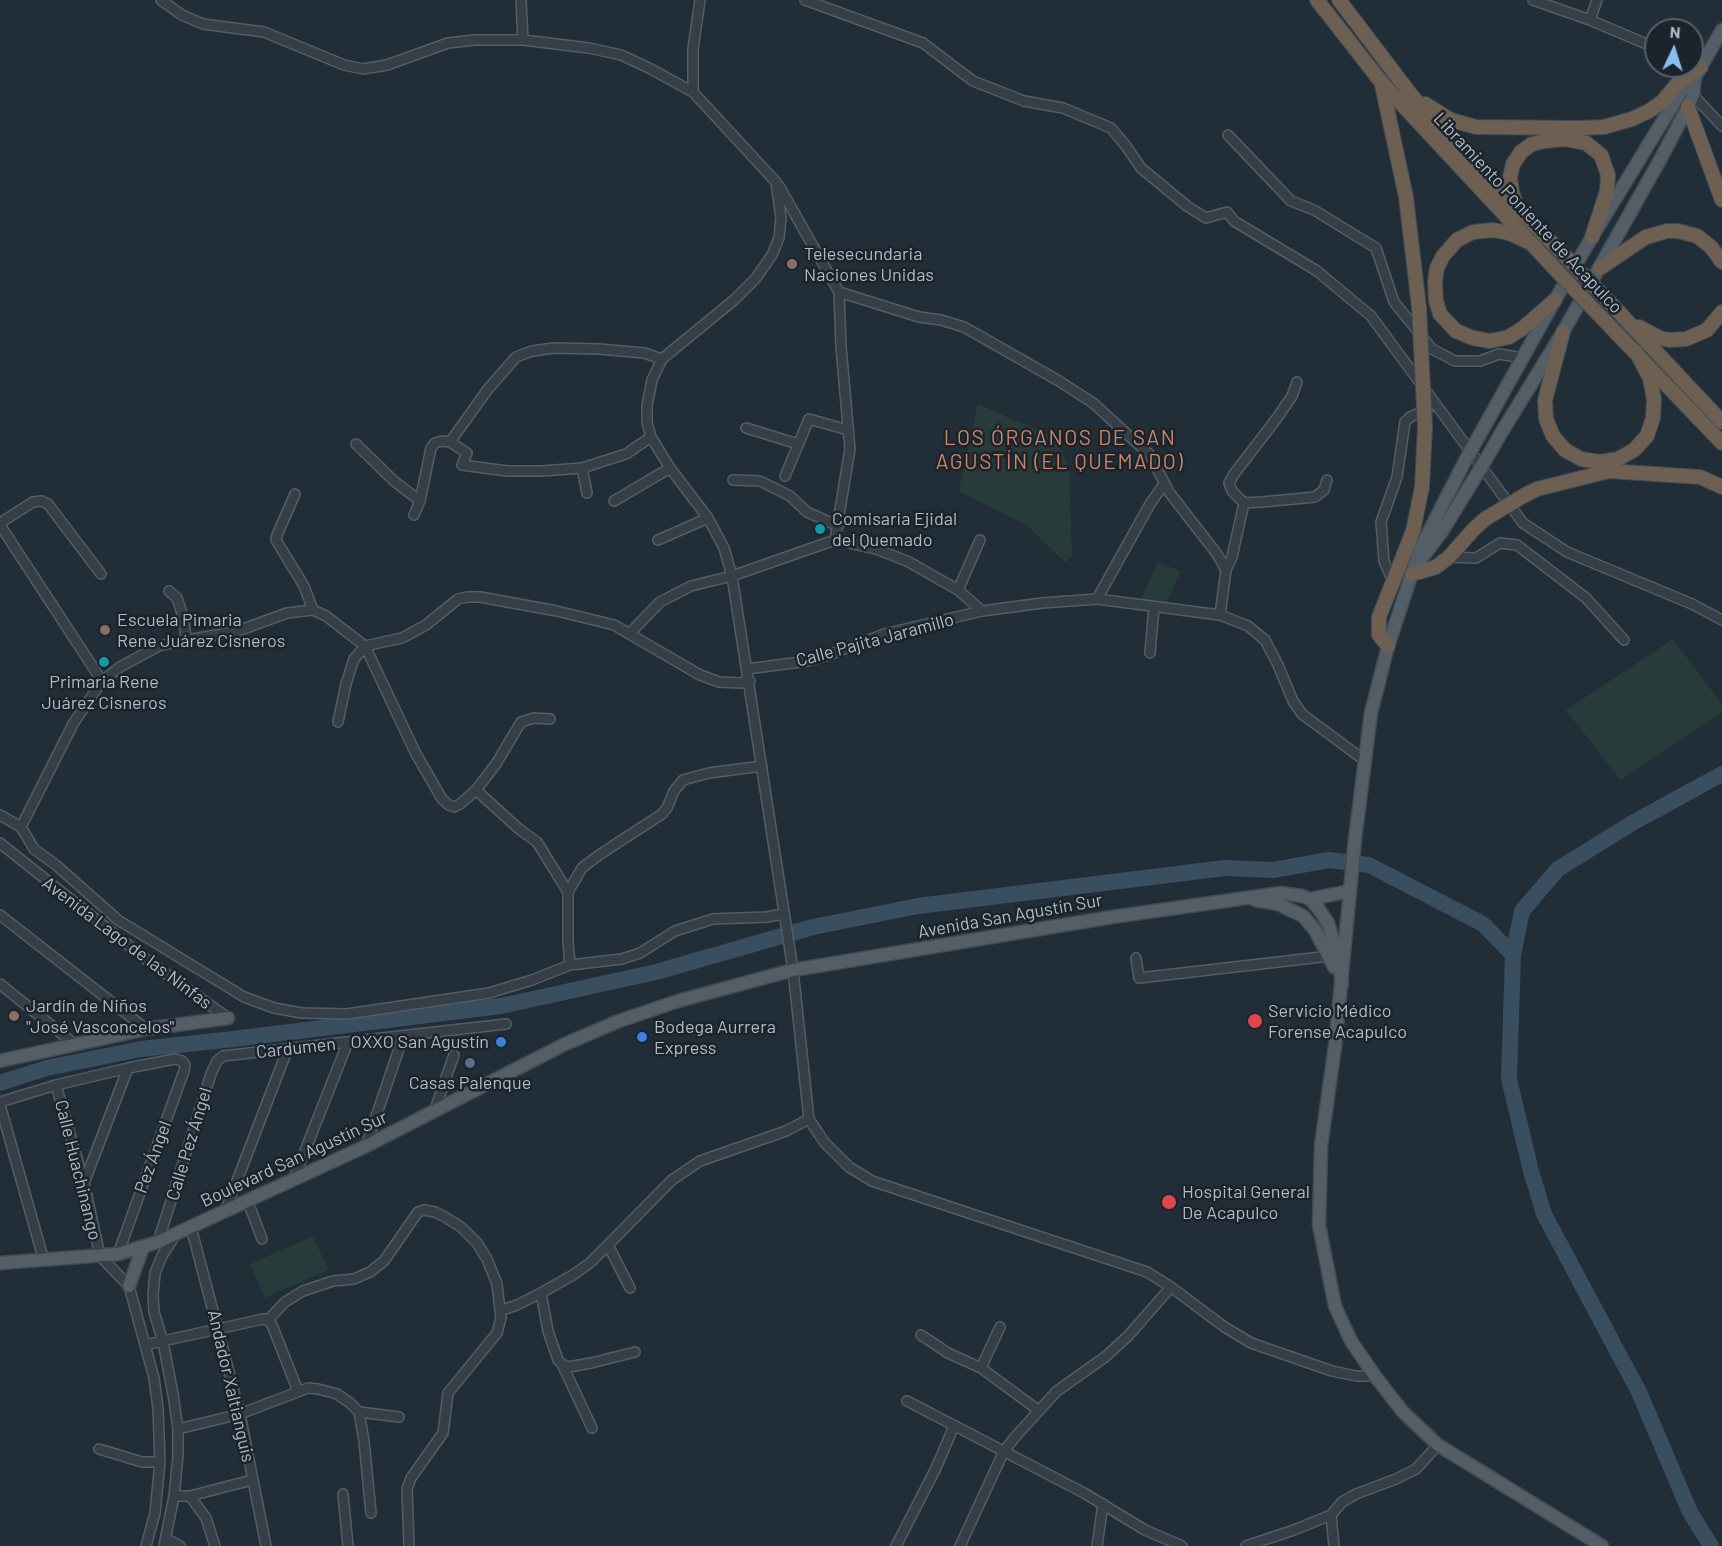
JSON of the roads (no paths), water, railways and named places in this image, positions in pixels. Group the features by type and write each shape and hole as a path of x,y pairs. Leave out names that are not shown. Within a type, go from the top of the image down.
{"highway":[{"name":"Libramiento Poniente de Acapulco","path":"1317,0 1382,83 1557,272 1722,443"},
{"name":"Libramiento Poniente de Acapulco","path":"1339,0 1412,96 1454,144 1627,320 1722,422"},
{"path":"1412,96 1451,120 1476,127 1604,127 1632,119 1649,111 1662,102 1684,78"},
{"path":"1382,83 1406,197 1419,307 1425,427 1422,487 1413,531 1379,617 1377,629 1388,646"},
{"path":"1691,101 1722,200"},
{"path":"1519,211 1512,192 1510,177 1513,164 1521,152 1532,144 1545,141 1565,139 1582,142 1601,155 1608,175 1607,190 1592,237"},
{"path":"1534,246 1509,233 1493,230 1473,232 1457,240 1443,256 1437,268 1436,302 1440,314 1456,330 1473,338 1490,341 1509,337 1555,300"},
{"path":"1599,268 1646,237 1667,231 1678,231 1697,236 1711,247 1722,262"},
{"path":"1627,320 1660,338 1678,340 1701,334 1714,324 1722,312"},
{"path":"1563,332 1545,400 1546,419 1553,436 1565,450 1581,459 1600,462 1618,459 1635,450 1647,436 1653,418 1654,400 1650,378 1636,352"},
{"path":"1414,570 1436,567 1449,557 1485,519 1537,489 1609,471 1700,477 1722,487"}],"main road":[{"path":"1704,57 1722,30"},
{"path":"1602,1546 1438,1445 1403,1412 1375,1376 1351,1341 1335,1306 1325,1264 1319,1225 1322,1146 1371,713 1388,646 1420,549 1465,460 1555,300 1690,78"},
{"path":"1414,570 1441,533 1563,332 1691,101 1695,78"},
{"path":"1342,984 1337,953 1328,923 1310,899 1351,885"},
{"name":"Avenida San Agustín Sur","path":"793,970 1112,917 1281,892 1310,899"},
{"name":"Avenida San Agustín Sur","path":"1233,900 1278,904 1304,916 1330,956 1342,984"},
{"name":"Boulevard San Agustín Sur","path":"0,1263 118,1254 158,1242 366,1146 565,1044 619,1021 678,1001 793,970"},
{"path":"0,1061 73,1043 146,1029 228,1018"},
{"path":"129,1286 143,1247"}],"street":[{"path":"161,0 182,15 203,24 264,32 344,66 363,69 387,65 448,43 475,40 523,40 589,48 621,55 693,92 776,182 839,292 849,462 835,540"},
{"path":"521,0 523,40"},
{"path":"693,92 693,50 700,0"},
{"path":"805,0 923,43 973,81 1024,101 1063,108 1111,128 1141,168 1187,206 1206,218 1227,212 1234,222 1317,271 1371,316 1523,523 1567,552 1692,604 1722,620"},
{"path":"1533,0 1590,20 1644,43"},
{"path":"1590,20 1597,0"},
{"path":"1691,101 1722,126"},
{"path":"1228,135 1291,201 1314,210 1376,248 1394,302 1432,349 1455,361 1480,361 1499,354 1523,358"},
{"path":"776,182 781,218 779,238 772,255 756,278 734,300 662,359 652,380 647,406 647,422 651,437 670,468 708,518 724,548 732,576 793,970 809,1119 824,1142 849,1167 872,1181 1146,1272 1251,1343 1332,1371 1356,1377 1375,1376"},
{"path":"839,292 919,317 941,320 964,327 1093,403 1143,448 1155,463 1164,484 1217,554 1226,570"},
{"path":"450,442 488,389 516,357 532,351 554,348 644,353 662,359"},
{"path":"1298,382 1292,396 1277,418 1229,483 1232,491 1244,503 1315,497 1324,490 1327,480"},
{"path":"1393,582 1384,561 1380,522 1397,477 1405,422 1419,412 1436,406"},
{"path":"785,476 809,419 848,430"},
{"path":"746,428 798,444"},
{"path":"414,515 420,501 431,448 435,443 450,442 467,453 462,465 507,471 542,471 582,468 626,454 651,437"},
{"path":"356,444 394,481 420,501"},
{"path":"582,468 587,493"},
{"path":"614,501 670,468"},
{"path":"733,480 760,481 790,496 807,512 838,526"},
{"path":"1097,599 1150,504 1164,484"},
{"path":"295,494 276,540 304,586 313,610"},
{"path":"101,574 48,504 42,501 33,502 0,524 102,681"},
{"path":"1220,615 1226,570 1232,557 1244,503"},
{"path":"658,540 708,518"},
{"path":"630,634 660,602 691,586 732,576 835,540 876,549 909,562 958,590 982,611"},
{"path":"958,590 980,540"},
{"path":"1449,557 1476,558 1500,543 1517,544 1586,598 1624,640"},
{"path":"169,591 177,598 184,620 186,640"},
{"path":"338,722 354,658 365,646 402,638 426,625 458,599 468,597 480,597 557,611 614,625 662,655 700,675 719,682 750,681"},
{"name":"Calle Pajita Jaramillo","path":"747,669 808,661 884,634 982,611 1041,603 1097,599 1220,615 1248,626 1265,640 1293,701 1302,714 1364,760"},
{"path":"1150,653 1154,607"},
{"path":"21,827 73,724 102,681 120,667 159,646 235,632 287,613 313,610 326,616 365,646 416,754 442,799 454,807 476,790 496,764 521,722 534,718 550,719"},
{"path":"570,965 568,892 582,868 662,814 674,791 683,780 710,773 762,766"},
{"path":"476,790 537,842 568,892"},
{"path":"0,815 21,827 34,849 56,865 118,920 243,997 274,1008 302,1013 347,1014 489,993 570,965 622,959 640,953 675,931 713,920 784,917"},
{"name":"Avenida Lago de las Ninfas","path":"0,843 147,960 228,1018"},
{"path":"0,915 146,1029"},
{"path":"1136,958 1139,978 1330,956"},
{"path":"0,984 73,1043"},
{"name":"Cardumen","path":"230,1054 506,1024"},
{"path":"366,1146 403,1037"},
{"path":"293,1181 348,1042"},
{"path":"225,1212 288,1048"},
{"name":"Calle Pez Ángel","path":"158,1242 211,1074 217,1061 230,1054"},
{"path":"434,1112 454,1055"},
{"name":"Pez Ángel","path":"118,1254 184,1071 182,1061 175,1059 128,1068"},
{"path":"44,1261 0,1104 56,1085 128,1068"},
{"path":"84,1183 128,1068"},
{"name":"Calle Huachinango","path":"56,1085 84,1183 100,1256"},
{"path":"502,1310 541,1293 591,1262 672,1180 700,1161 786,1131 809,1119"},
{"path":"248,1202 262,1239"},
{"path":"268,1320 285,1302 303,1291 333,1281 354,1279 369,1272 384,1261 410,1222 418,1212 424,1210 435,1212 461,1227 477,1243 487,1259 497,1284 502,1310 497,1333 448,1393 443,1433 411,1478 407,1489 409,1546"},
{"name":"Andador Xaltianguis","path":"191,1227 240,1414 266,1546"},
{"path":"176,1234 162,1256 155,1273 154,1312 174,1394 178,1429 174,1496 165,1543 180,1546"},
{"path":"608,1245 630,1288"},
{"path":"100,1256 129,1286 154,1378 158,1408 160,1462 155,1513 146,1546"},
{"path":"960,1546 1004,1451 1057,1390 1105,1357 1128,1336 1171,1287"},
{"path":"541,1293 558,1360 592,1428"},
{"path":"145,1344 163,1342 256,1319 268,1320 298,1391"},
{"path":"981,1368 1000,1327"},
{"path":"921,1335 948,1353 981,1368 1038,1410"},
{"path":"562,1364 568,1367 635,1352"},
{"path":"178,1429 240,1414 308,1388 337,1394 359,1412 371,1513"},
{"path":"907,1401 1103,1504 1145,1530 1182,1546"},
{"path":"359,1412 399,1417"},
{"path":"896,1546 936,1468 954,1426"},
{"path":"1246,1546 1331,1515 1341,1502 1416,1469 1438,1445"},
{"path":"99,1449 142,1462 160,1462"},
{"path":"174,1496 190,1496 252,1480"},
{"path":"343,1494 348,1546"},
{"path":"190,1496 206,1518 215,1546"},
{"path":"1097,1546 1103,1504"},
{"path":"1331,1515 1334,1546"}],"waterway":[{"path":"1711,1546 1690,1512 1639,1392 1544,1214 1509,1079 1513,955 1522,911 1558,869 1634,822 1722,774"},
{"path":"0,1083 47,1068 141,1049 501,1006 656,972 813,927 918,906 1225,868 1273,870 1329,860 1369,865 1483,924 1513,955"}],"place":[{"name":"Telesecundaria Naciones Unidas","path":"792,264"},
{"name":"Comisaria Ejidal del Quemado","path":"820,529"},
{"name":"Escuela Pimaria Rene Juárez Cisneros","path":"105,630"},
{"name":"Primaria Rene Juárez Cisneros","path":"104,662"},
{"name":"Jardín de Niños \"José Vasconcelos\"","path":"14,1016"},
{"name":"Servicio Médico Forense Acapulco","path":"1255,1021"},
{"name":"Bodega Aurrera Express","path":"642,1037"},
{"name":"OXXO San Agustín","path":"501,1042"},
{"name":"Casas Palenque","path":"470,1063"},
{"name":"Hospital General De Acapulco","path":"1169,1202"}],"district":[{"name":"LOS ÓRGANOS DE SAN AGUSTÍN (EL QUEMADO)","path":"1060,450"}]}
